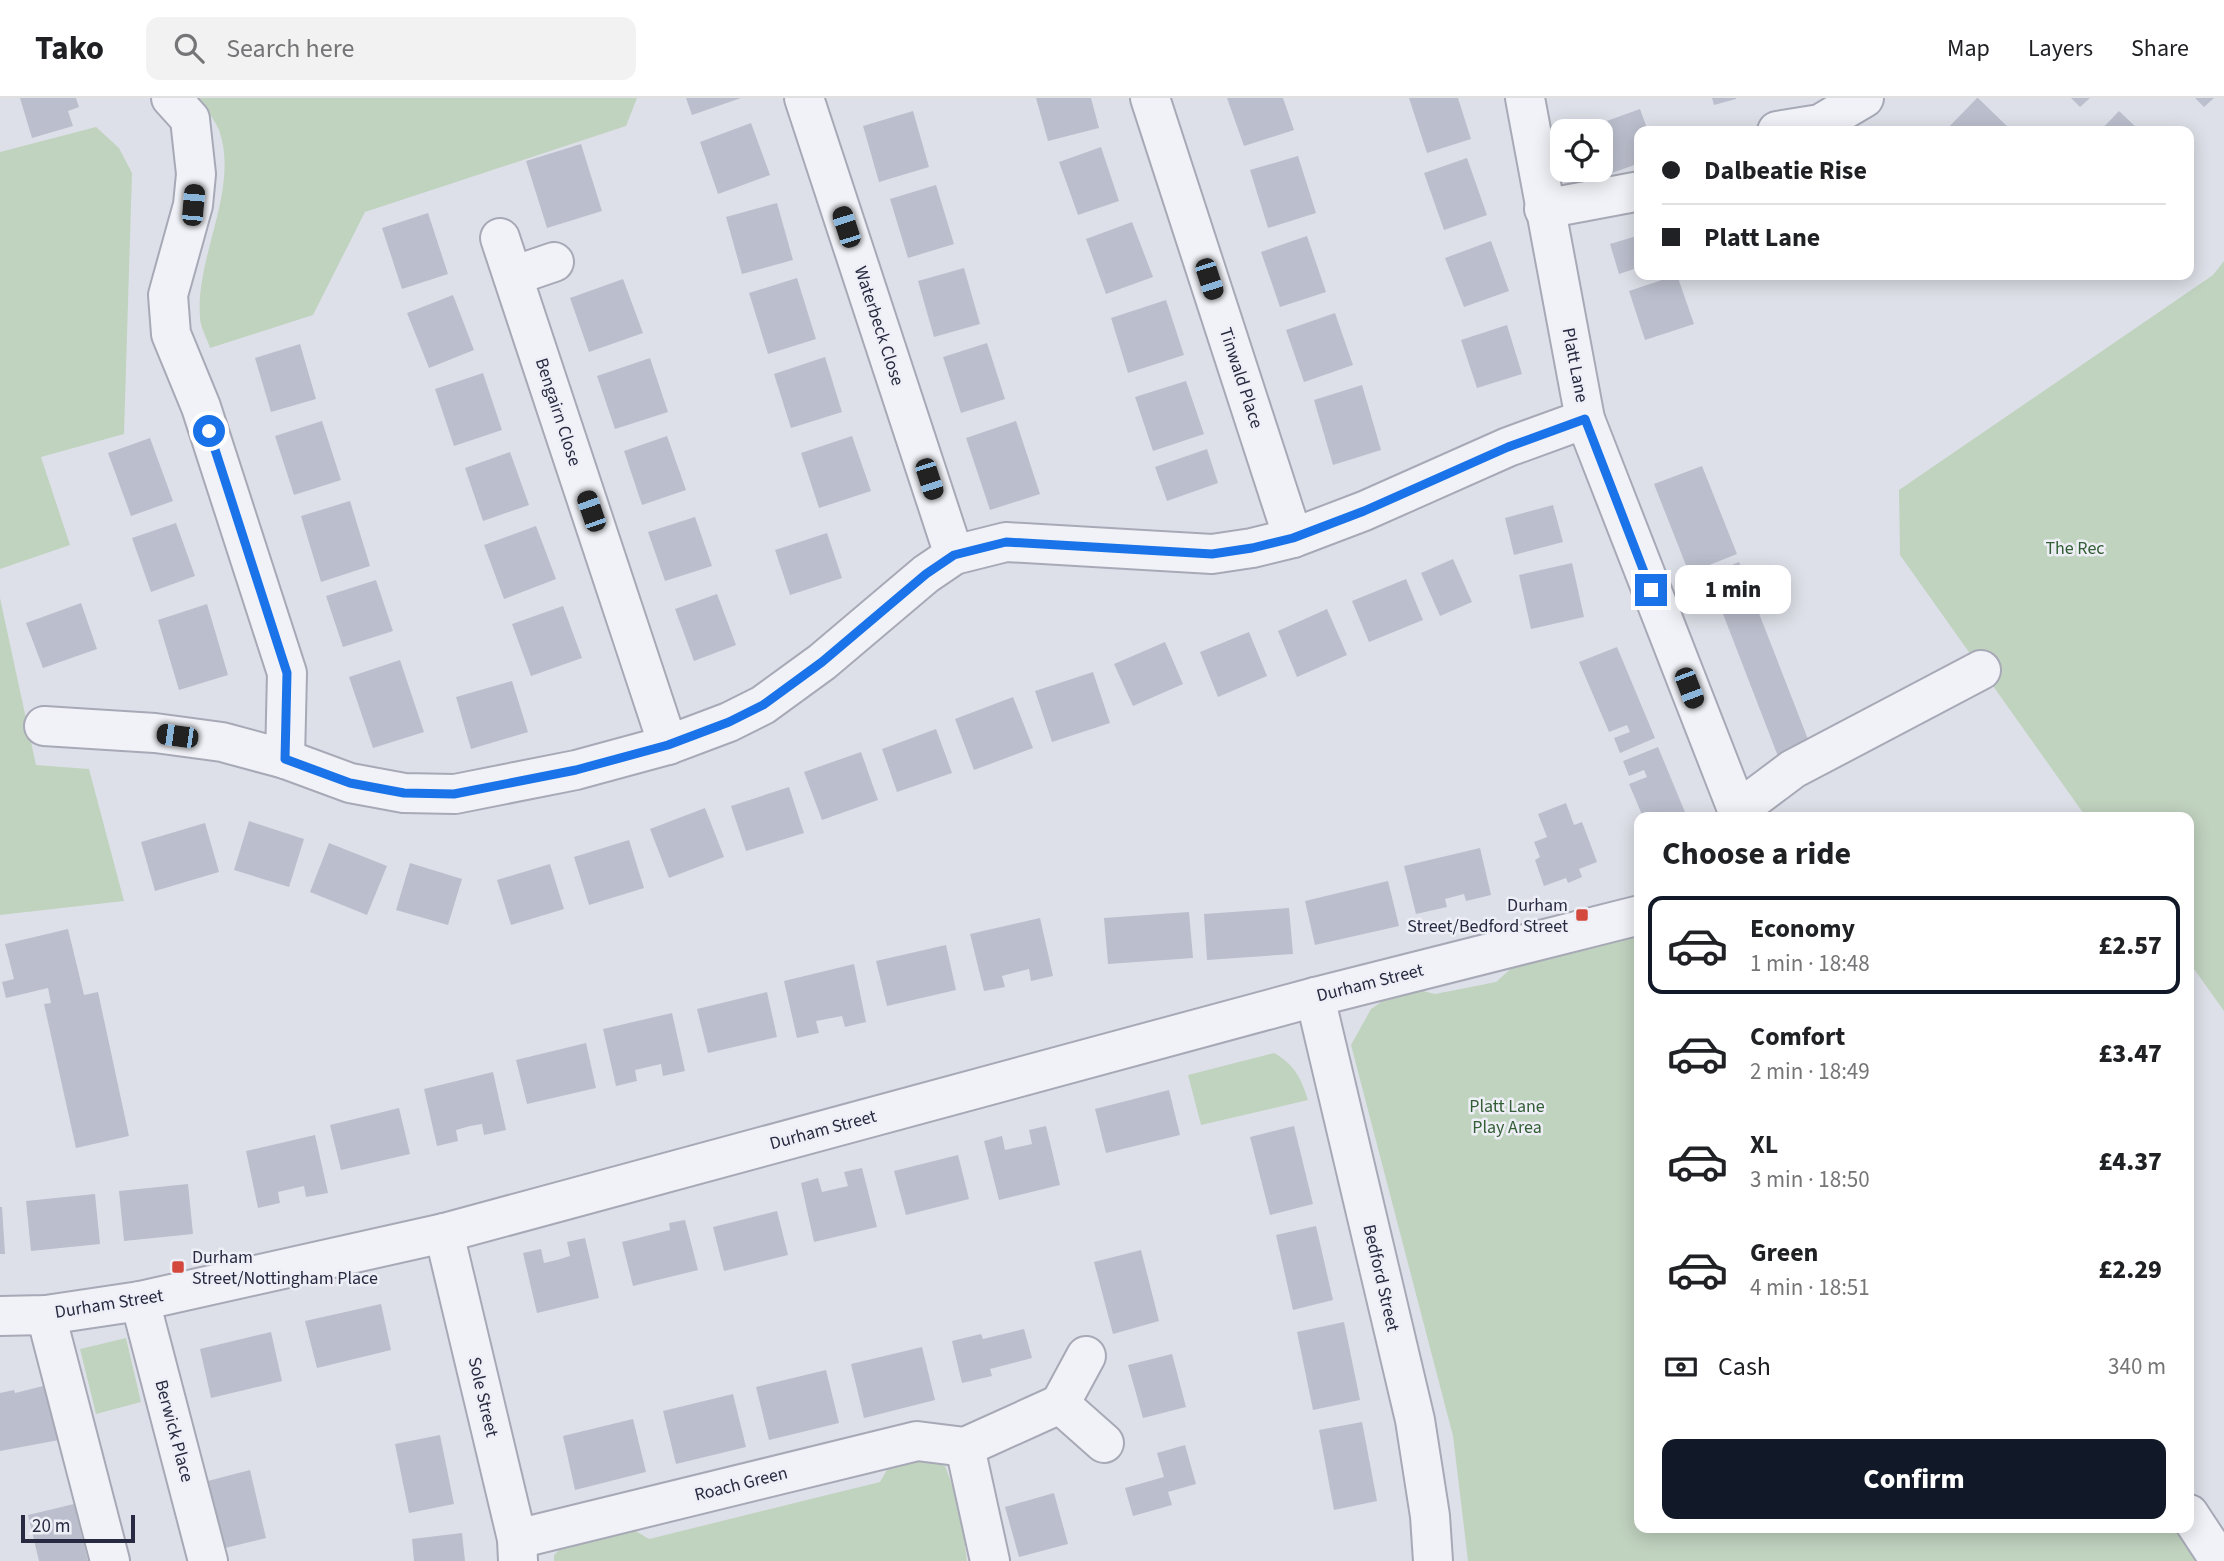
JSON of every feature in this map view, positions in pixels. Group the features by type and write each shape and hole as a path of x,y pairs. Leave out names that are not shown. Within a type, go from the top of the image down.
{"street":[{"path":"171,98 190,119 195,174 193,205 168,295 171,334 201,407 287,673 285,759"},
{"name":"Tinwald Place","path":"1150,98 1293,538"},
{"name":"Platt Lane","path":"1525,98 1585,419 1737,812"},
{"path":"1808,126 1820,124 1864,98"},
{"name":"Waterbeck Close","path":"807,99 954,555"},
{"path":"1544,209 1634,192"},
{"name":"Bengairn Close","path":"500,238 668,745"},
{"path":"513,276 554,262"},
{"path":"44,726 155,733 222,742 285,759 350,783 404,793 454,794 576,770 668,745 729,722 763,705 822,662 926,574 954,555 1006,542 1212,554 1252,548 1293,538 1364,511 1508,447 1585,419"},
{"path":"1740,812 1793,769 1981,670"},
{"name":"Durham Street","path":"0,1316 46,1314 140,1301 444,1233 1315,997 1634,917"},
{"name":"Bedford Street","path":"1315,997 1415,1420 1429,1504 1433,1561"},
{"name":"Sole Street","path":"444,1233 518,1550"},
{"name":"Berwick Place","path":"140,1301 208,1561"},
{"path":"46,1314 110,1561"},
{"path":"990,1561 965,1447 1060,1404 1086,1356"},
{"path":"1060,1404 1104,1443"},
{"name":"Roach Green","path":"518,1550 917,1441 965,1447"},
{"path":"2194,1522 2220,1561"}],"green space":[{"path":"198,98 637,98 626,126 365,212 313,315 210,348 200,321 200,294 221,199 224,153 219,130"},
{"path":"96,127 119,148 132,173 124,434 41,457 70,545 0,569 0,152"},
{"name":"The Rec","path":"2224,261 2224,1011 2194,969 2194,812 2082,812 1900,555 1899,490 2213,275"},
{"path":"0,598 36,765 89,769 124,901 0,915"},
{"name":"Platt Lane Play Area","path":"1634,937 1634,1533 2193,1533 2213,1561 1468,1561 1453,1436 1351,1045 1371,1009 1404,986 1435,994 1496,982 1516,964"},
{"path":"1274,1053 1296,1072 1308,1100 1201,1125 1188,1075"},
{"path":"126,1338 141,1402 96,1414 80,1349"},
{"path":"916,1455 945,1466 960,1506 967,1561 554,1561 554,1555 563,1546 634,1530 649,1539 880,1482 889,1466"}],"building":[{"path":"20,98 76,98 79,107 68,111 73,126 32,138"},
{"path":"686,98 741,98 692,115"},
{"path":"1036,98 1091,98 1099,128 1048,141"},
{"path":"1227,98 1283,98 1294,130 1244,146"},
{"path":"1409,98 1458,98 1471,139 1427,153"},
{"path":"1712,98 1736,98 1736,99 1714,105"},
{"path":"1978,98 2007,126 1950,126"},
{"path":"2071,98 2090,98 2080,107"},
{"path":"2195,98 2214,98 2204,107"},
{"path":"1640,109 1646,126 1634,126 1634,165 1613,173 1612,119"},
{"path":"913,111 929,167 879,182 863,126"},
{"path":"2119,111 2135,126 2105,126"},
{"path":"751,123 770,175 718,194 700,142"},
{"path":"581,144 602,211 547,228 526,161"},
{"path":"1101,147 1119,201 1078,215 1059,162"},
{"path":"1298,156 1316,213 1268,228 1250,170"},
{"path":"1467,158 1487,215 1444,230 1424,173"},
{"path":"936,185 954,244 908,258 890,199"},
{"path":"777,203 793,260 742,274 726,217"},
{"path":"428,213 448,274 402,289 382,228"},
{"path":"1132,222 1153,277 1106,294 1086,239"},
{"path":"1307,236 1326,292 1280,307 1261,252"},
{"path":"1634,237 1634,269 1619,274 1610,244"},
{"path":"1491,241 1509,291 1464,307 1445,258"},
{"path":"964,268 980,324 934,337 918,281"},
{"path":"797,278 816,339 768,354 749,293"},
{"path":"623,279 643,333 589,352 570,298"},
{"path":"1662,280 1679,280 1694,324 1645,340 1629,291"},
{"path":"453,295 474,350 429,368 407,313"},
{"path":"1166,300 1184,355 1128,373 1111,318"},
{"path":"1335,313 1353,365 1304,382 1286,330"},
{"path":"1507,325 1522,374 1477,388 1461,340"},
{"path":"987,343 1005,399 961,413 943,357"},
{"path":"300,344 316,399 271,412 255,358"},
{"path":"825,357 842,412 791,428 774,374"},
{"path":"650,358 668,412 615,429 597,376"},
{"path":"483,373 502,430 454,446 435,389"},
{"path":"1186,381 1204,434 1153,451 1135,397"},
{"path":"1362,385 1381,450 1333,465 1314,400"},
{"path":"322,421 341,480 294,495 275,436"},
{"path":"1016,421 1040,494 990,510 966,438"},
{"path":"667,436 686,490 642,505 624,451"},
{"path":"852,436 871,491 819,508 801,453"},
{"path":"150,438 173,501 131,516 108,453"},
{"path":"1207,449 1218,483 1167,501 1155,467"},
{"path":"510,452 529,505 483,521 465,468"},
{"path":"1702,466 1737,554 1689,573 1654,484"},
{"path":"350,501 370,566 321,582 301,516"},
{"path":"1553,505 1563,542 1514,555 1505,518"},
{"path":"695,517 712,566 665,581 648,532"},
{"path":"176,523 195,576 151,592 132,538"},
{"path":"536,526 556,579 504,599 484,545"},
{"path":"827,533 842,578 790,595 775,550"},
{"path":"1453,559 1472,602 1440,616 1421,573"},
{"path":"1739,562 1811,747 1779,759 1708,575"},
{"path":"1572,563 1584,617 1531,629 1519,575"},
{"path":"1406,579 1423,620 1369,642 1352,601"},
{"path":"376,580 393,631 343,647 326,596"},
{"path":"717,594 736,645 694,661 675,609"},
{"path":"81,603 97,649 43,668 26,623"},
{"path":"207,604 228,675 179,690 158,620"},
{"path":"563,606 582,658 531,676 512,624"},
{"path":"1327,609 1347,655 1297,677 1278,631"},
{"path":"1249,632 1267,676 1218,697 1200,652"},
{"path":"1165,642 1183,684 1133,706 1114,664"},
{"path":"1617,647 1655,738 1620,753 1614,738 1630,732 1627,725 1609,732 1579,662"},
{"path":"400,660 424,732 373,748 349,677"},
{"path":"1093,672 1110,723 1052,742 1035,691"},
{"path":"512,681 528,732 471,749 456,697"},
{"path":"1013,697 1033,748 974,770 955,719"},
{"path":"936,729 952,773 897,792 882,749"},
{"path":"1658,747 1685,812 1641,812 1629,784 1647,777 1644,770 1629,776 1623,761"},
{"path":"861,752 878,800 822,820 804,772"},
{"path":"789,787 804,833 746,851 731,806"},
{"path":"1566,803 1574,825 1582,822 1597,862 1579,869 1582,877 1568,883 1566,878 1544,886 1535,860 1540,857 1534,842 1547,837 1538,814"},
{"path":"705,808 724,857 669,878 650,829"},
{"path":"249,821 304,839 289,887 234,870"},
{"path":"205,823 219,872 155,891 141,842"},
{"path":"629,840 644,888 589,905 574,857"},
{"path":"329,843 387,866 367,915 310,892"},
{"path":"1480,848 1491,895 1466,901 1464,894 1445,899 1447,907 1416,914 1404,866"},
{"path":"410,863 462,879 448,925 396,910"},
{"path":"550,864 564,909 511,925 497,880"},
{"path":"1388,881 1399,926 1315,945 1305,901"},
{"path":"1289,908 1293,954 1207,960 1204,914"},
{"path":"1189,912 1193,958 1108,964 1104,918"},
{"path":"1040,918 1053,976 1031,981 1029,969 1002,976 1005,987 984,991 970,934"},
{"path":"68,929 84,995 98,992 129,1136 76,1148 44,1004 51,1003 48,988 6,998 2,982 14,979 5,944"},
{"path":"946,945 956,990 887,1006 876,961"},
{"path":"854,964 866,1022 845,1027 842,1016 816,1021 819,1033 797,1038 784,981"},
{"path":"767,992 777,1037 708,1053 697,1009"},
{"path":"672,1013 685,1071 663,1076 661,1064 635,1070 637,1081 616,1086 603,1029"},
{"path":"586,1043 596,1088 527,1104 516,1060"},
{"path":"493,1072 506,1130 484,1135 482,1124 470,1126 456,1130 458,1141 437,1146 424,1089"},
{"path":"1169,1090 1180,1135 1106,1153 1095,1109"},
{"path":"399,1108 410,1154 341,1170 330,1125"},
{"path":"1046,1126 1060,1185 999,1200 984,1141 1002,1136 1005,1150 1032,1144 1029,1130"},
{"path":"1294,1126 1313,1204 1270,1215 1250,1137"},
{"path":"315,1135 328,1193 306,1197 304,1186 278,1192 280,1203 258,1208 246,1151"},
{"path":"958,1155 969,1199 906,1215 894,1171"},
{"path":"862,1168 877,1227 814,1242 801,1183 818,1178 822,1192 848,1186 844,1172"},
{"path":"188,1184 193,1234 124,1241 119,1191"},
{"path":"95,1194 100,1244 31,1251 26,1201"},
{"path":"2,1207 5,1254 0,1254"},
{"path":"777,1211 788,1255 724,1271 713,1227"},
{"path":"685,1220 698,1270 633,1286 622,1242 670,1230 669,1223"},
{"path":"1316,1226 1333,1300 1293,1310 1276,1235"},
{"path":"585,1238 599,1298 537,1313 523,1253 541,1249 544,1263 557,1260 570,1256 567,1242"},
{"path":"1141,1250 1159,1321 1113,1334 1094,1262"},
{"path":"381,1304 391,1350 317,1368 305,1321"},
{"path":"1344,1322 1360,1400 1313,1410 1297,1332"},
{"path":"1024,1329 1032,1358 990,1369 992,1376 962,1383 952,1341 981,1334 983,1339"},
{"path":"271,1332 282,1381 211,1398 200,1349"},
{"path":"922,1347 935,1400 864,1418 851,1364"},
{"path":"1172,1354 1186,1407 1143,1418 1128,1365"},
{"path":"826,1370 839,1423 769,1440 756,1387"},
{"path":"47,1385 59,1440 0,1451 0,1393 14,1390 15,1393"},
{"path":"733,1394 746,1447 676,1464 663,1411"},
{"path":"633,1419 646,1472 575,1490 563,1436"},
{"path":"1362,1422 1377,1501 1334,1510 1319,1430"},
{"path":"440,1435 454,1504 409,1513 395,1444"},
{"path":"1185,1445 1196,1484 1168,1492 1172,1505 1133,1516 1125,1488 1164,1477 1157,1453"},
{"path":"250,1470 266,1538 221,1549 204,1482"},
{"path":"1054,1493 1068,1544 1019,1557 1005,1507"},
{"path":"74,1504 88,1561 39,1561 28,1515"},
{"path":"462,1533 465,1561 414,1561 412,1539"}],"place":[{"name":"Durham Street/Bedford Street","path":"1582,915"},
{"name":"Durham Street/Nottingham Place","path":"178,1267"}],"route":[{"path":"209,431 287,673 285,759 350,783 404,793 454,794 576,770 668,745 729,722 763,705 822,662 926,574 954,555 1006,542 1212,554 1252,548 1293,538 1364,511 1508,447 1585,419 1651,590"}]}
